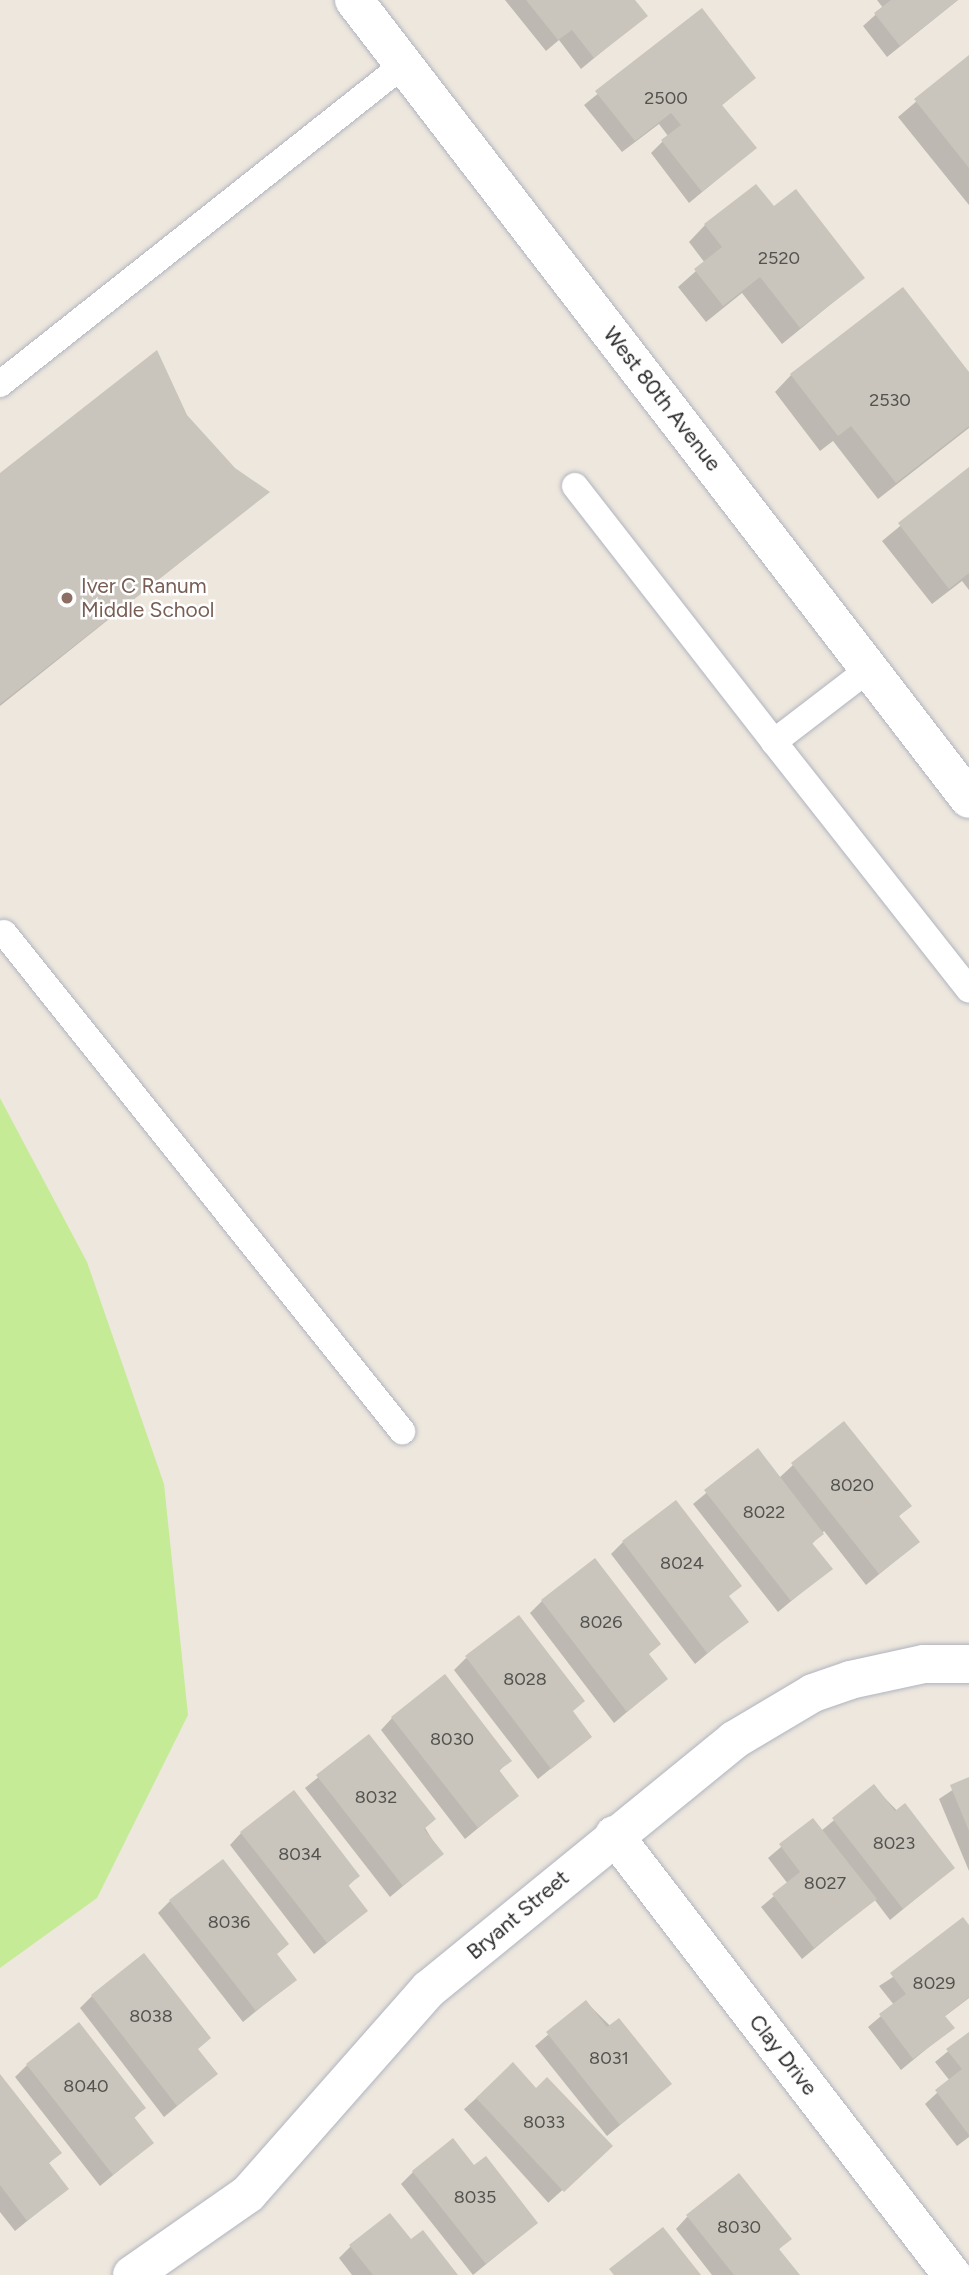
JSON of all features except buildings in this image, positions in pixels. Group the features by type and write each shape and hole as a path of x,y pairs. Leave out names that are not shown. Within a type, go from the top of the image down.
{"street":[{"name":"West 80th Avenue","path":"354,0 969,799"},
{"name":"Bryant Street","path":"132,2275 248,2194 429,1989 614,1835 734,1740 813,1693 924,1664 969,1664"},
{"name":"Clay Drive","path":"614,1835 952,2275"}],"lane":[{"path":"0,384 403,65"},
{"path":"575,486 969,990"},
{"path":"774,742 869,669"},
{"path":"4,933 402,1431"}],"green space":[{"path":"0,1098 87,1262 164,1484 188,1715 97,1898 0,1968"}],"place":[{"name":"Iver C Ranum Middle School","path":"67,598"}]}
